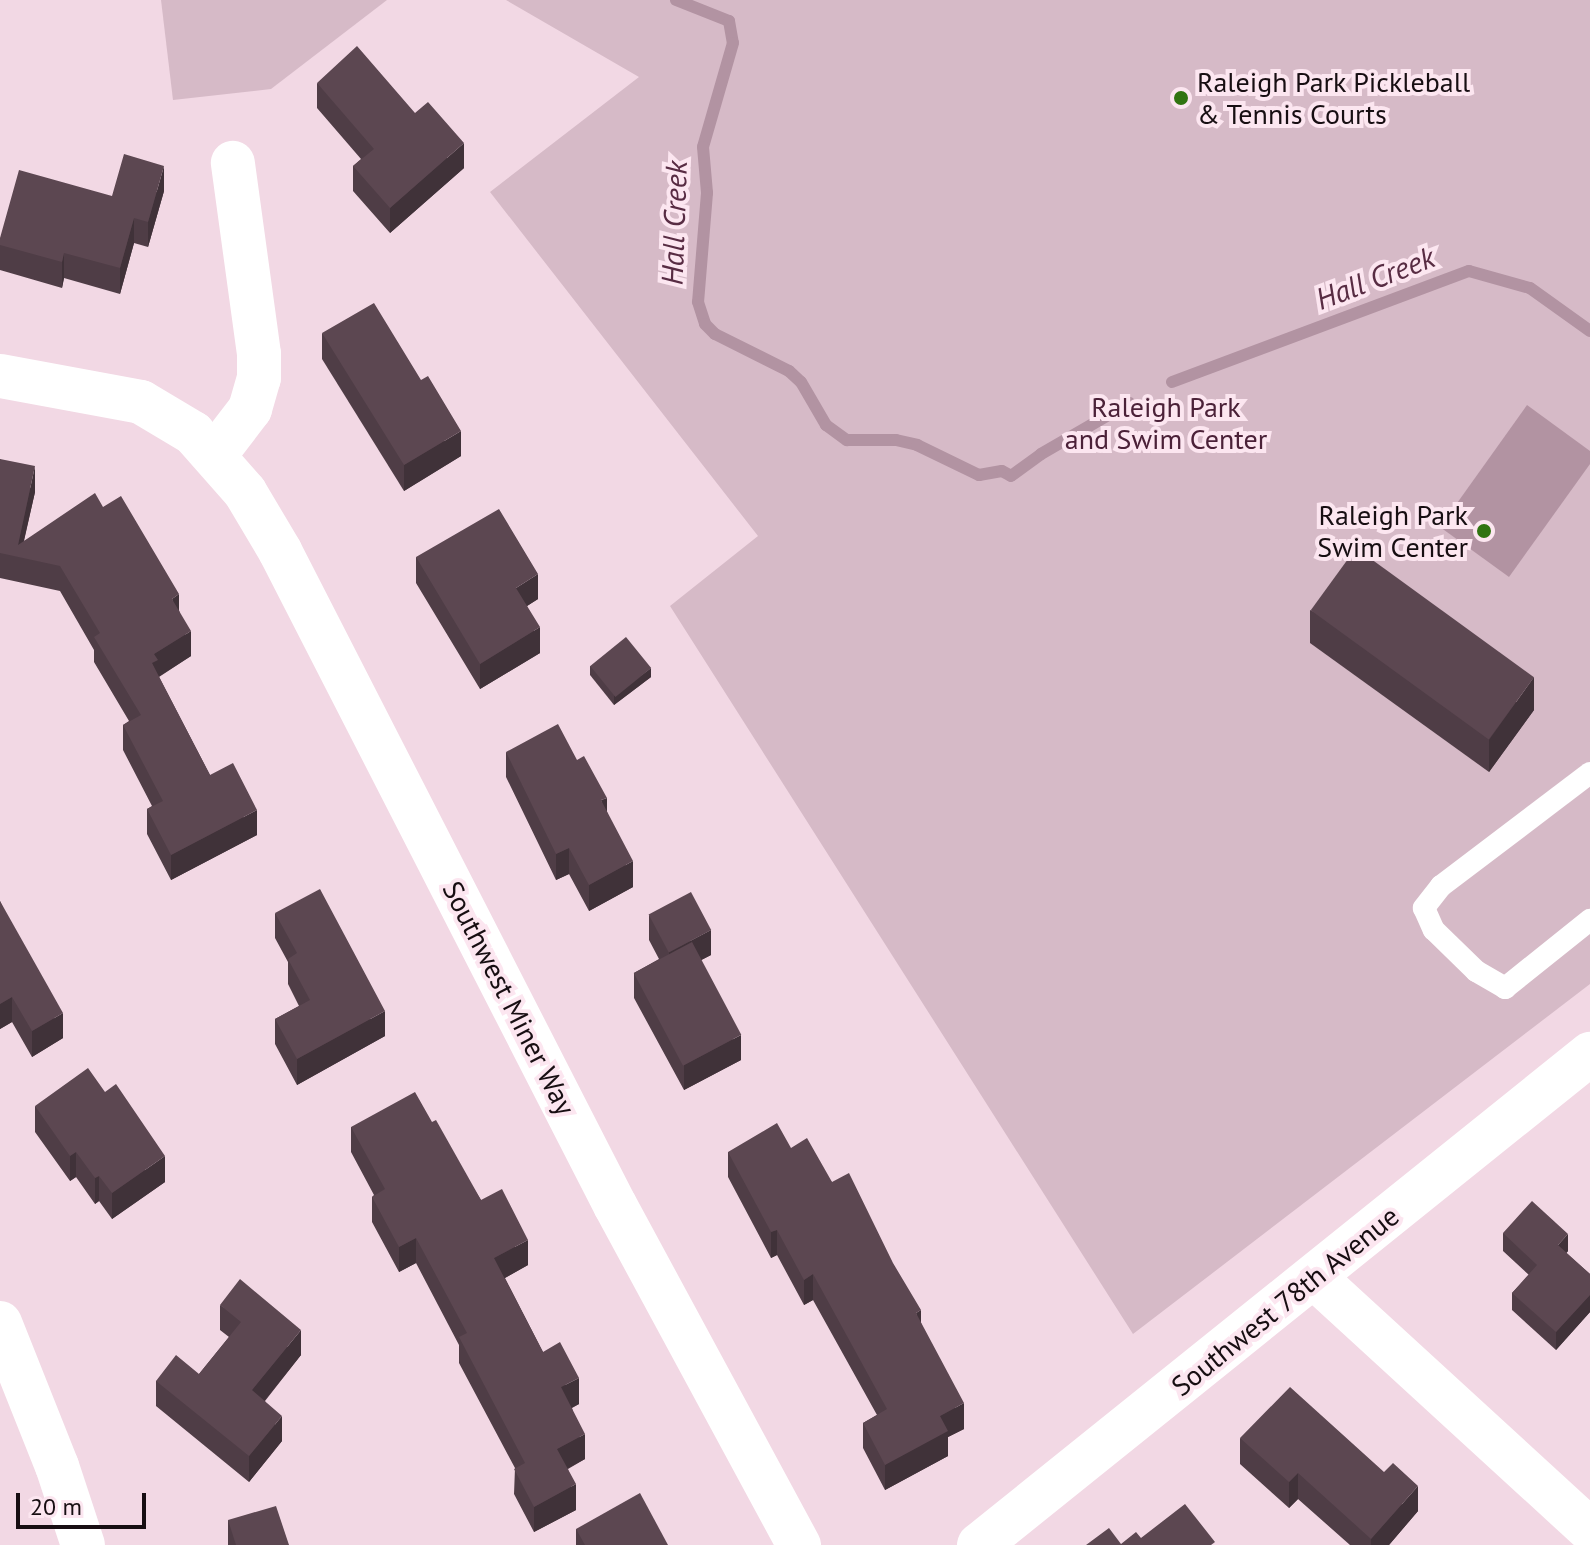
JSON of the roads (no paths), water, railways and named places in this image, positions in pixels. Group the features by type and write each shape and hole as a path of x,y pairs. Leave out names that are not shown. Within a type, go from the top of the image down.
{"street":[{"path":"214,456 250,409 259,378 259,354 233,163"},
{"name":"Southwest Miner Way","path":"0,376 141,402 193,433 245,492 268,528 615,1205 799,1545"},
{"name":"Southwest 78th Avenue","path":"979,1545 1590,1054"},
{"path":"1315,1278 1590,1530"},
{"path":"0,1323 57,1466 83,1545"}],"lane":[{"path":"1590,773 1441,886 1424,908 1427,920 1476,971 1505,988 1590,920"}],"waterway":[{"name":"Hall Creek","path":"676,0 729,21 733,43 703,147 707,193 698,302 705,324 715,334 789,371 801,382 826,425 847,440 896,440 917,445 979,475 1002,471 1011,476 1041,454 1129,403"},
{"name":"Hall Creek","path":"1172,382 1469,271 1530,288 1590,331"}],"place":[{"name":"Raleigh Park Pickleball & Tennis Courts","path":"1181,98"},
{"name":"Raleigh Park Swim Center","path":"1484,531"}],"park label":[{"name":"Raleigh Park and Swim Center","path":"1166,423"}]}
